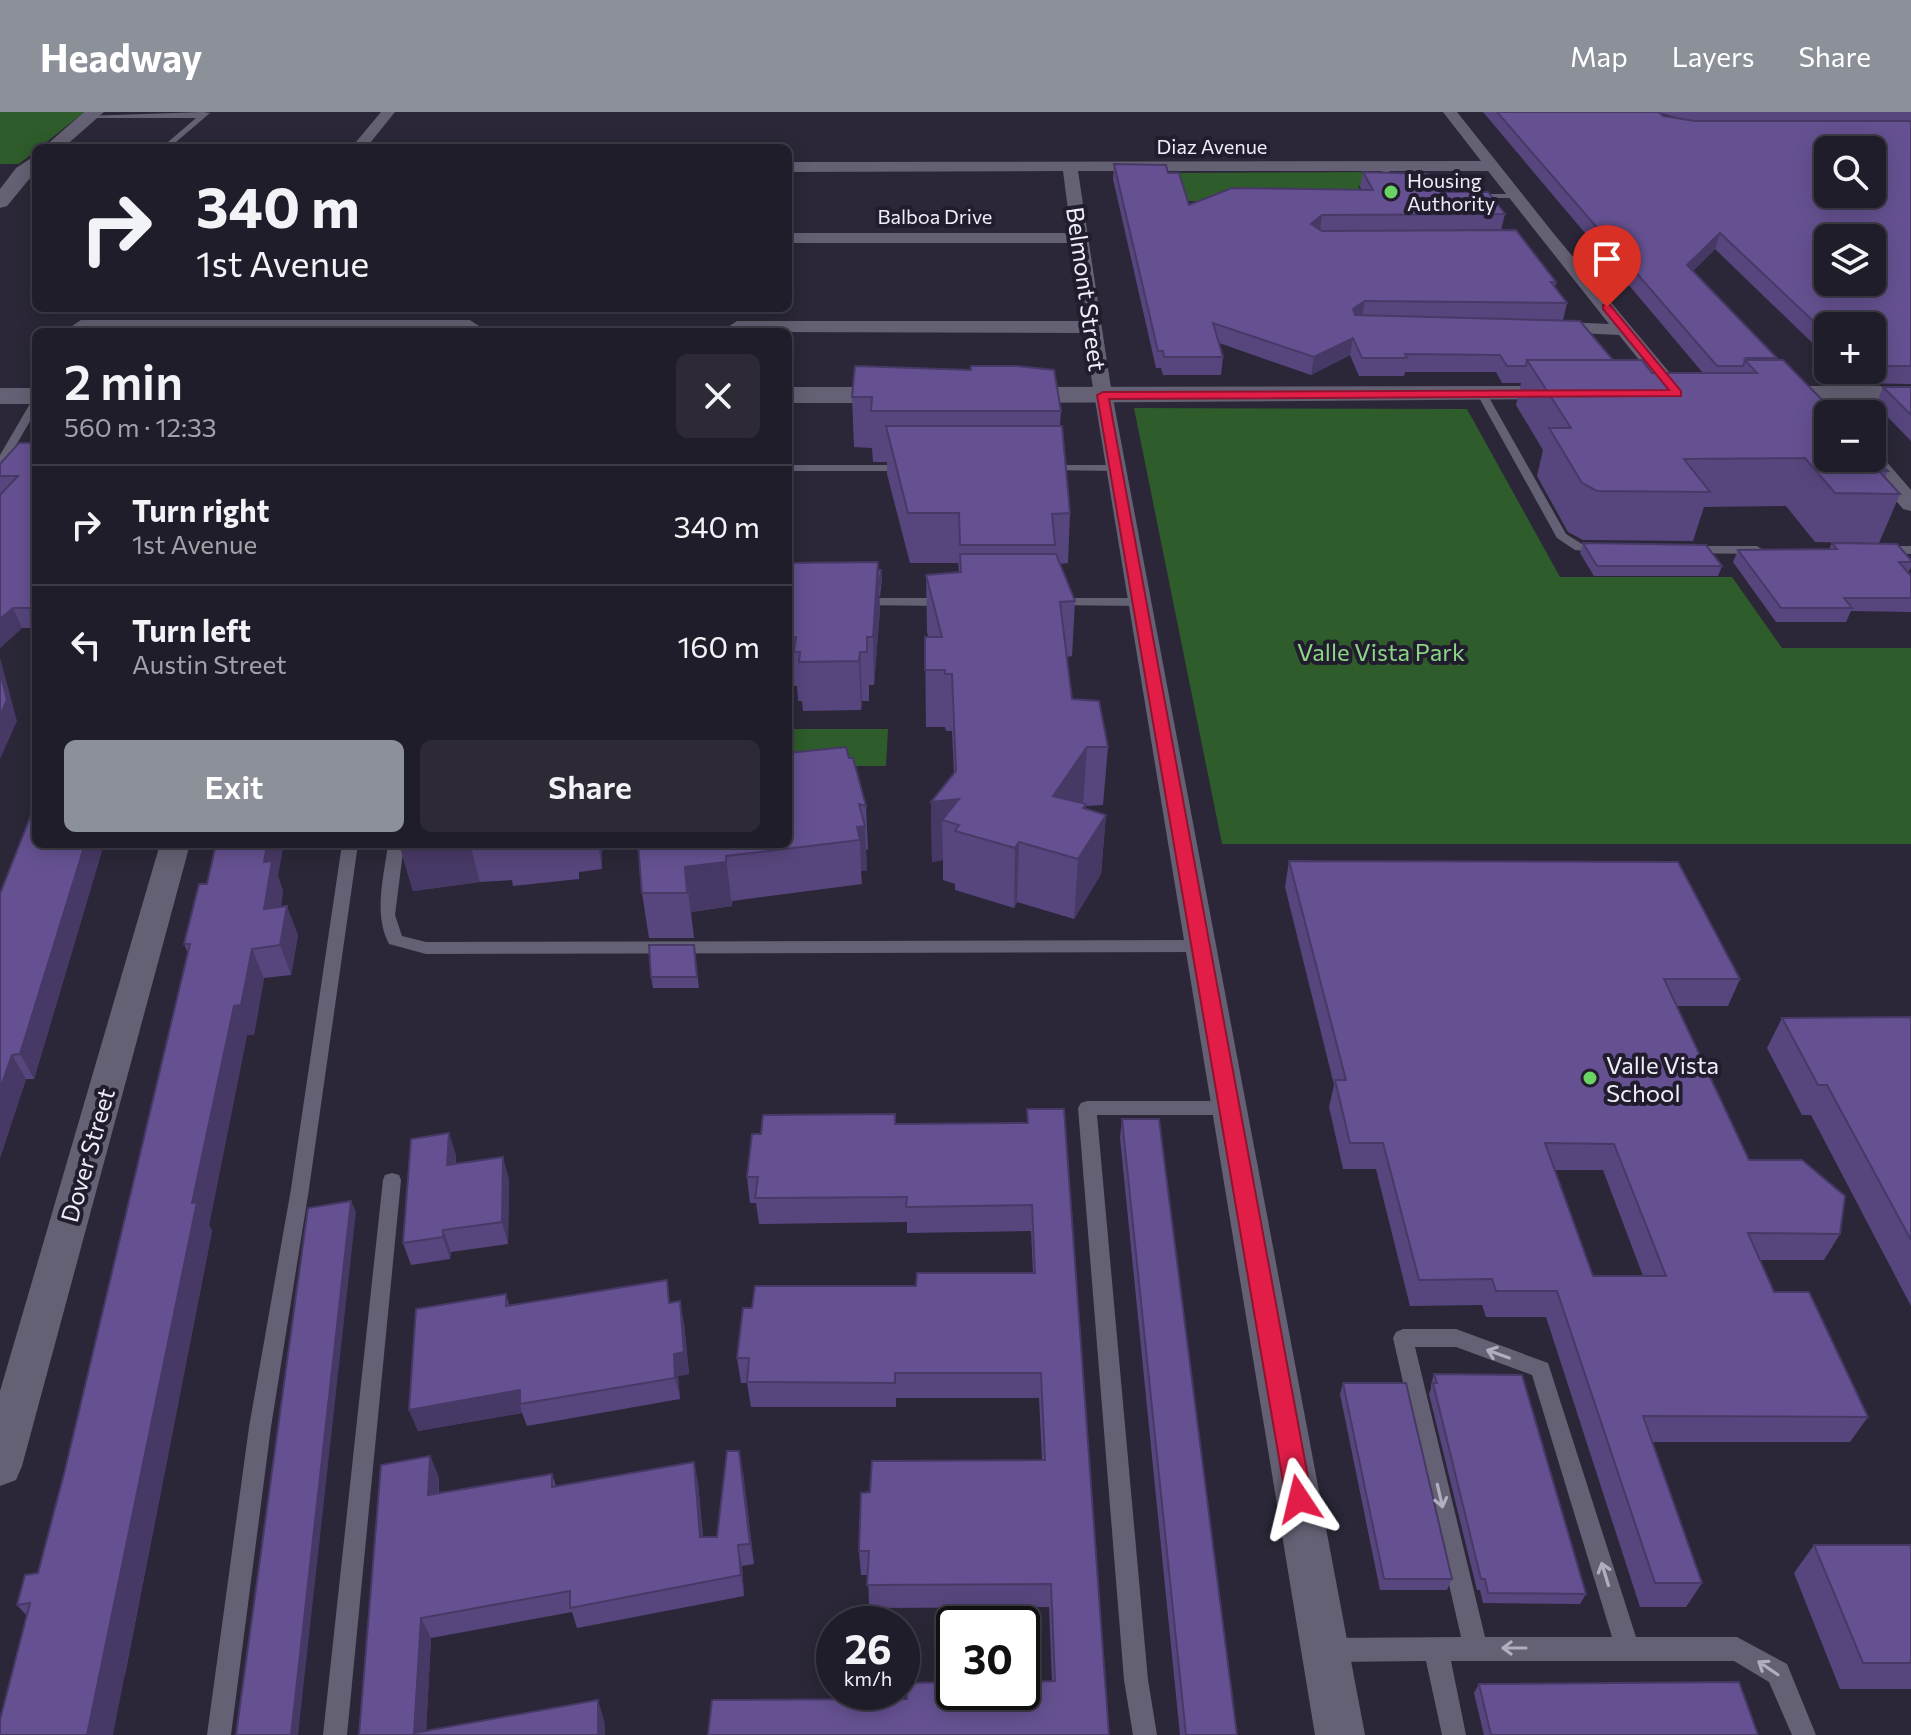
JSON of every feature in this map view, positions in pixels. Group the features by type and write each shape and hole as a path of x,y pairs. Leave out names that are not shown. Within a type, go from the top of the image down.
{"street":[{"path":"361,144 388,112"},
{"path":"1450,112 1548,238 1677,394"},
{"path":"57,144 93,114"},
{"name":"Diaz Avenue","path":"792,167 1492,166"},
{"name":"Belmont Street","path":"1070,167 1103,395 1340,1735"},
{"path":"0,202 32,168"},
{"name":"Balboa Drive","path":"792,238 1081,238"},
{"path":"1526,238 1548,238"},
{"path":"81,326 339,328"},
{"path":"737,327 1092,327"},
{"path":"1527,327 1626,330"},
{"path":"985,395 1602,394"},
{"path":"1647,394 1708,394"},
{"path":"1738,394 1911,394"},
{"path":"1815,394 1820,400"},
{"path":"792,395 925,395"},
{"path":"0,396 32,399"},
{"path":"1883,472 1911,504"},
{"name":"Dover Street","path":"0,1466 174,848"}],"lane":[{"path":"93,114 205,114"},
{"path":"170,144 205,114"},
{"path":"1382,166 1389,178 1439,178 1463,184 1471,196 1515,196"},
{"path":"1482,394 1561,536 1579,547 1615,550"},
{"path":"0,464 32,406"},
{"path":"792,468 918,468"},
{"path":"1038,468 1116,468"},
{"path":"1677,550 1771,550"},
{"path":"1864,550 1911,550"},
{"path":"850,602 958,602"},
{"path":"1035,602 1140,602"},
{"path":"219,1735 260,1427 300,1189 349,848"},
{"path":"395,848 387,915 395,940 426,948 1200,946"},
{"path":"1145,1735 1136,1680 1087,1108 1231,1108"},
{"path":"335,1735 392,1180"},
{"path":"1476,1648 1403,1338 1456,1338 1541,1369 1628,1649"},
{"path":"1436,1649 1454,1735"},
{"path":"1325,1650 1737,1649 1778,1673 1804,1735"}],"green space":[{"path":"0,112 84,112 44,144 32,144 32,154 19,164 0,164"},
{"path":"1372,172 1380,185 1358,186 1366,201 1185,201 1175,173"},
{"name":"Valle Vista Park","path":"1134,408 1467,409 1560,577 1732,577 1782,648 1911,648 1911,844 1222,844"},
{"path":"792,729 888,729 886,766 792,766"}],"building":[{"path":"1497,112 1659,112 1663,116 1695,121 1911,121 1911,366 1886,366 1886,312 1814,312 1814,322 1720,233 1687,265 1777,358 1746,358 1748,360 1743,366 1717,366"},
{"path":"1114,164 1166,165 1168,173 1179,173 1189,205 1232,188 1373,190 1363,172 1428,174 1441,192 1488,192 1505,214 1322,215 1311,224 1322,231 1516,230 1556,282 1551,282 1567,303 1365,301 1353,309 1355,315 1580,321 1613,360 1527,360 1526,366 1507,366 1500,355 1405,354 1407,358 1362,358 1353,338 1314,357 1213,323 1223,357 1164,357 1163,351 1158,351"},
{"path":"1527,360 1642,360 1652,373 1757,373 1745,360 1783,360 1822,400 1814,400 1814,468 1805,458 1684,459 1710,492 1597,491 1582,483 1549,428 1571,428"},
{"path":"855,366 971,370 971,366 1017,366 1054,370 1061,411 871,411 872,397 852,397"},
{"path":"1883,387 1911,387 1911,415"},
{"path":"886,426 1062,426 1070,513 1052,514 1055,545 960,545 959,513 908,513"},
{"path":"19,443 32,443 32,607 13,608 0,619 0,495 18,476 0,476 0,464"},
{"path":"1817,472 1880,472 1900,494 1835,493"},
{"path":"1583,543 1706,545 1722,566 1597,566"},
{"path":"1832,543 1897,544 1911,560 1899,562 1911,576 1911,598 1844,598 1852,608 1781,608 1738,550 1837,549"},
{"path":"960,554 1056,554 1075,601 1060,602 1072,699 1099,701 1108,747 1087,747 1053,796 1086,804 1083,808 1106,815 1078,859 1019,842 1015,848 955,831 959,825 942,820 959,799 931,802 956,771 952,674 945,674 945,670 925,670 925,637 942,637 926,575 961,572"},
{"path":"878,562 873,637 867,637 867,652 860,652 859,661 799,662 800,652 794,652 796,637 792,637 792,563"},
{"path":"0,672 7,700 0,716"},
{"path":"846,747 849,758 853,758 866,806 859,804 865,826 857,827 860,840 726,856 726,862 685,867 687,893 642,893 638,848 792,848 792,753"},
{"path":"32,813 32,848 84,848 20,1054 12,1055 0,1089 0,894"},
{"path":"215,848 266,848 264,862 272,861 264,909 287,906 280,945 252,949 241,1005 234,1006 192,1203 197,1202 87,1735 0,1735 0,1720 30,1603 17,1605 25,1575 38,1573 190,944 184,944 199,884 207,884"},
{"path":"1289,861 1678,862 1740,979 1664,979 1749,1160 1802,1160 1845,1196 1840,1234 1748,1233 1774,1292 1809,1292 1868,1417 1643,1416 1702,1583 1655,1583 1557,1291 1496,1291 1492,1279 1419,1280 1383,1143 1350,1143 1335,1080 1346,1080","holes":["1545,1143 1614,1144 1666,1276 1593,1276"]},
{"path":"649,945 694,945 697,977 651,977"},
{"path":"1911,1017 1911,1240 1827,1085 1818,1085 1782,1018"},
{"path":"1027,1109 1064,1109 1109,1735 708,1735 712,1700 816,1699 816,1710 920,1710 920,1683 936,1682 936,1710 1040,1710 1040,1681 1055,1681 1051,1584 867,1585 869,1551 859,1551 861,1493 870,1492 872,1461 1045,1460 1041,1373 895,1373 895,1383 747,1382 749,1358 737,1358 743,1308 752,1308 755,1286 916,1286 917,1273 1035,1273 1032,1205 906,1207 907,1197 755,1198 758,1177 747,1177 752,1134 761,1134 763,1115 895,1114 895,1124 1028,1123"},
{"path":"1122,1119 1159,1119 1237,1735 1186,1735"},
{"path":"449,1133 447,1165 503,1157 502,1222 443,1230 443,1237 403,1243 411,1139"},
{"path":"351,1201 291,1735 236,1735 308,1208"},
{"path":"667,1280 669,1303 680,1301 684,1352 674,1354 675,1378 520,1404 520,1390 409,1410 416,1309 506,1294 506,1306"},
{"path":"1434,1374 1522,1375 1586,1594 1488,1593 1485,1579 1481,1579 1433,1383 1437,1383"},
{"path":"1343,1383 1406,1383 1452,1579 1384,1579"},
{"path":"727,1451 739,1451 750,1544 738,1545 741,1575 570,1608 570,1591 421,1618 414,1733 598,1700 598,1735 359,1735 381,1465 430,1456 428,1495 552,1474 552,1487 694,1462 700,1537 717,1537"},
{"path":"1814,1545 1911,1545 1911,1663 1863,1663"},
{"path":"1739,1682 1758,1735 1491,1735 1479,1684"}],"place":[{"name":"Housing Authority","path":"1391,192"},
{"name":"Valle Vista School","path":"1590,1078"}],"route":[{"path":"1299,1499 1103,395 1677,394 1607,307"}]}
